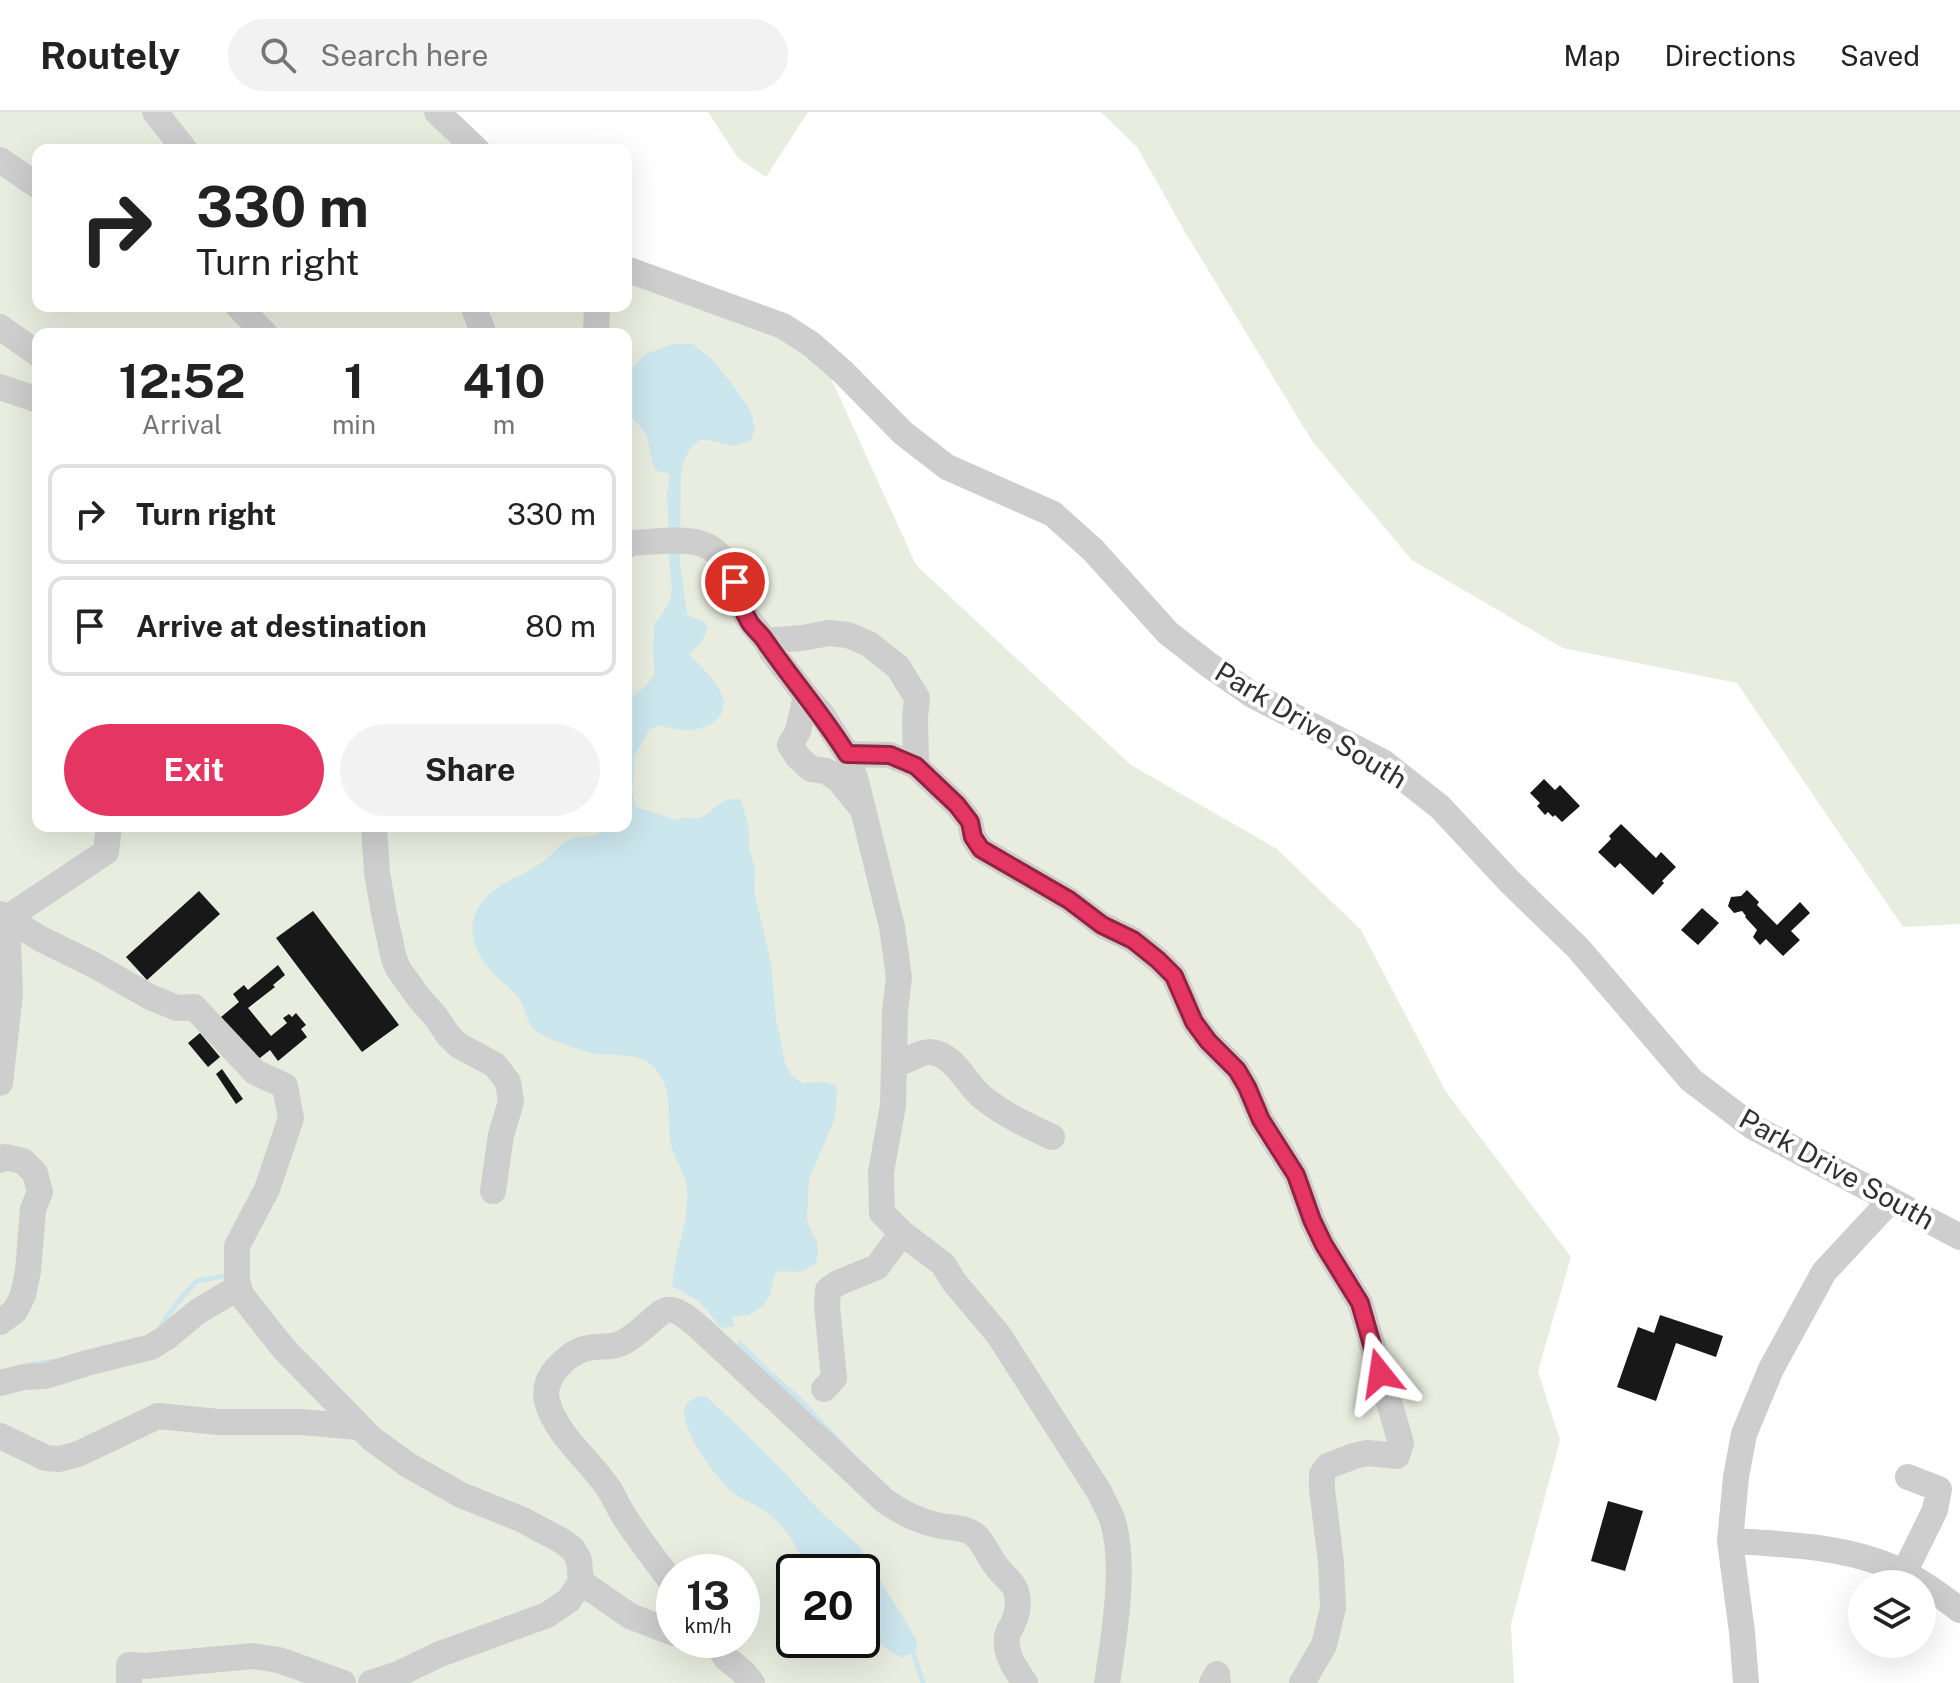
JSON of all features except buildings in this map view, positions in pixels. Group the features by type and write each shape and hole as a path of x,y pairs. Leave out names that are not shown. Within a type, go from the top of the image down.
{"street":[{"path":"155,112 180,144"},
{"path":"437,112 471,144"},
{"path":"0,160 32,182"},
{"name":"Park Drive South","path":"632,271 783,326 811,344 903,433 947,467 1053,514 1093,550 1168,633 1209,665 1254,696 1383,762 1440,807 1509,881 1578,948 1701,1089 1753,1127 1960,1237"},
{"path":"244,312 259,328"},
{"path":"0,327 32,350"},
{"path":"0,387 32,398"},
{"path":"632,544 704,544 722,558 751,623 821,713 847,754 892,927 899,977 895,1011 893,1105 881,1172 882,1213 902,1233 943,1264 954,1282 998,1334 1100,1493 1113,1521 1119,1556 1107,1683"},
{"path":"766,641 829,633 848,635 869,644 898,667 917,698 916,766"},
{"path":"806,696 798,731 790,745 811,769 826,771 839,780 863,811"},
{"path":"847,754 890,755 916,766 957,805 970,822 973,837 981,849 1069,900 1102,925 1133,940 1174,976 1194,1022 1237,1070 1247,1087 1261,1120 1296,1175 1324,1245 1360,1303 1401,1443 1397,1456 1367,1453 1354,1456 1328,1466 1322,1474 1333,1608 1324,1645 1302,1683"},
{"path":"3,916 106,852 108,832"},
{"path":"374,832 384,913 399,970 448,1035 458,1045 495,1065 508,1082 511,1102 501,1135 493,1191"},
{"path":"0,1083 10,993 3,916"},
{"path":"3,916 150,997 177,1008 194,1007 255,1072 285,1086 291,1118 267,1189 237,1246 242,1296 284,1349 358,1427 391,1454 461,1495 523,1520 562,1541 573,1549 579,1560 581,1582 569,1600 547,1615 371,1683"},
{"path":"894,1062 901,1063 916,1054 932,1052 949,1060 979,1094 1000,1111 1052,1137"},
{"path":"0,1160 5,1157 23,1161 35,1173 40,1192 33,1209 23,1295 15,1311 0,1322"},
{"path":"1746,1683 1730,1541 1744,1434 1771,1369 1824,1272 1890,1201"},
{"path":"824,1389 834,1378 828,1290 877,1267 902,1233"},
{"path":"0,1383 45,1376 151,1347 212,1302 239,1287"},
{"path":"656,1560 591,1464 569,1443 555,1421 546,1398 548,1380 558,1366 573,1354 593,1347 612,1347 624,1343 658,1314 670,1309 682,1312 885,1501 902,1513 971,1532 979,1539 1016,1593 1015,1620 1007,1635 1008,1652 1025,1683"},
{"path":"0,1436 34,1454 59,1459 78,1454 158,1416 219,1422 302,1422 358,1427"},
{"path":"1905,1570 1935,1510 1939,1489 1908,1477"},
{"path":"1730,1541 1857,1554 1897,1570"},
{"path":"581,1582 630,1616 656,1626"},
{"path":"1936,1592 1960,1610"},
{"path":"129,1683 129,1665 253,1656 279,1660 343,1683"},
{"path":"725,1658 752,1683"},
{"path":"1212,1683 1217,1674 1218,1683"}],"shaded area":[{"path":"0,112 428,112 463,144 32,144 32,312 632,312 632,276 776,331 830,376 916,565 1131,765 1277,849 1361,930 1446,1092 1571,1257 1538,1371 1560,1440 1511,1624 1514,1683 0,1683"},
{"path":"708,112 808,112 766,177 738,158"},
{"path":"1101,112 1960,112 1960,924 1903,927 1737,683 1563,648 1412,560 1312,441 1137,147"}],"water":[{"path":"673,344 693,344 714,361 738,392 751,411 755,430 750,441 734,446 702,439 688,453 681,473 680,562 687,614 702,621 708,629 690,655 719,689 724,703 723,711 713,722 699,729 683,730 658,725 649,730 633,759 632,790 632,696 646,686 655,673 654,625 669,604 672,589 667,493 670,474 655,470 647,435 632,417 632,369 646,354"},
{"path":"632,790 636,807 676,820 697,818 727,800 741,799 749,829 749,848 755,868 754,891 771,962 776,1019 786,1066 792,1076 802,1083 825,1082 837,1089 835,1119 809,1179 807,1216 817,1242 816,1264 800,1272 780,1271 775,1275 764,1305 749,1315 732,1317 735,1326 720,1328 698,1301 672,1286 686,1214 687,1190 671,1145 665,1087 655,1068 638,1058 587,1052 537,1032 517,996 486,965 473,938 475,915 489,894 537,866 565,842 598,835 599,832 632,832"},
{"path":"740,1340 802,1398 873,1474 735,1351"},
{"path":"707,1397 864,1554 800,1554 777,1522 733,1492 707,1462 687,1427 684,1416 690,1400"},
{"path":"880,1580 916,1639 917,1646 913,1652 903,1658 880,1644"}],"waterway":[{"path":"161,1326 197,1281 228,1275"},
{"path":"28,1365 54,1361"},
{"path":"913,1652 923,1683"}],"route":[{"path":"735,582 740,604 751,623 821,713 847,754 890,755 916,766 957,805 970,822 973,837 981,849 1069,900 1102,925 1133,940 1174,976 1194,1022 1237,1070 1261,1120 1296,1175 1324,1245 1360,1303 1380,1373"}]}
